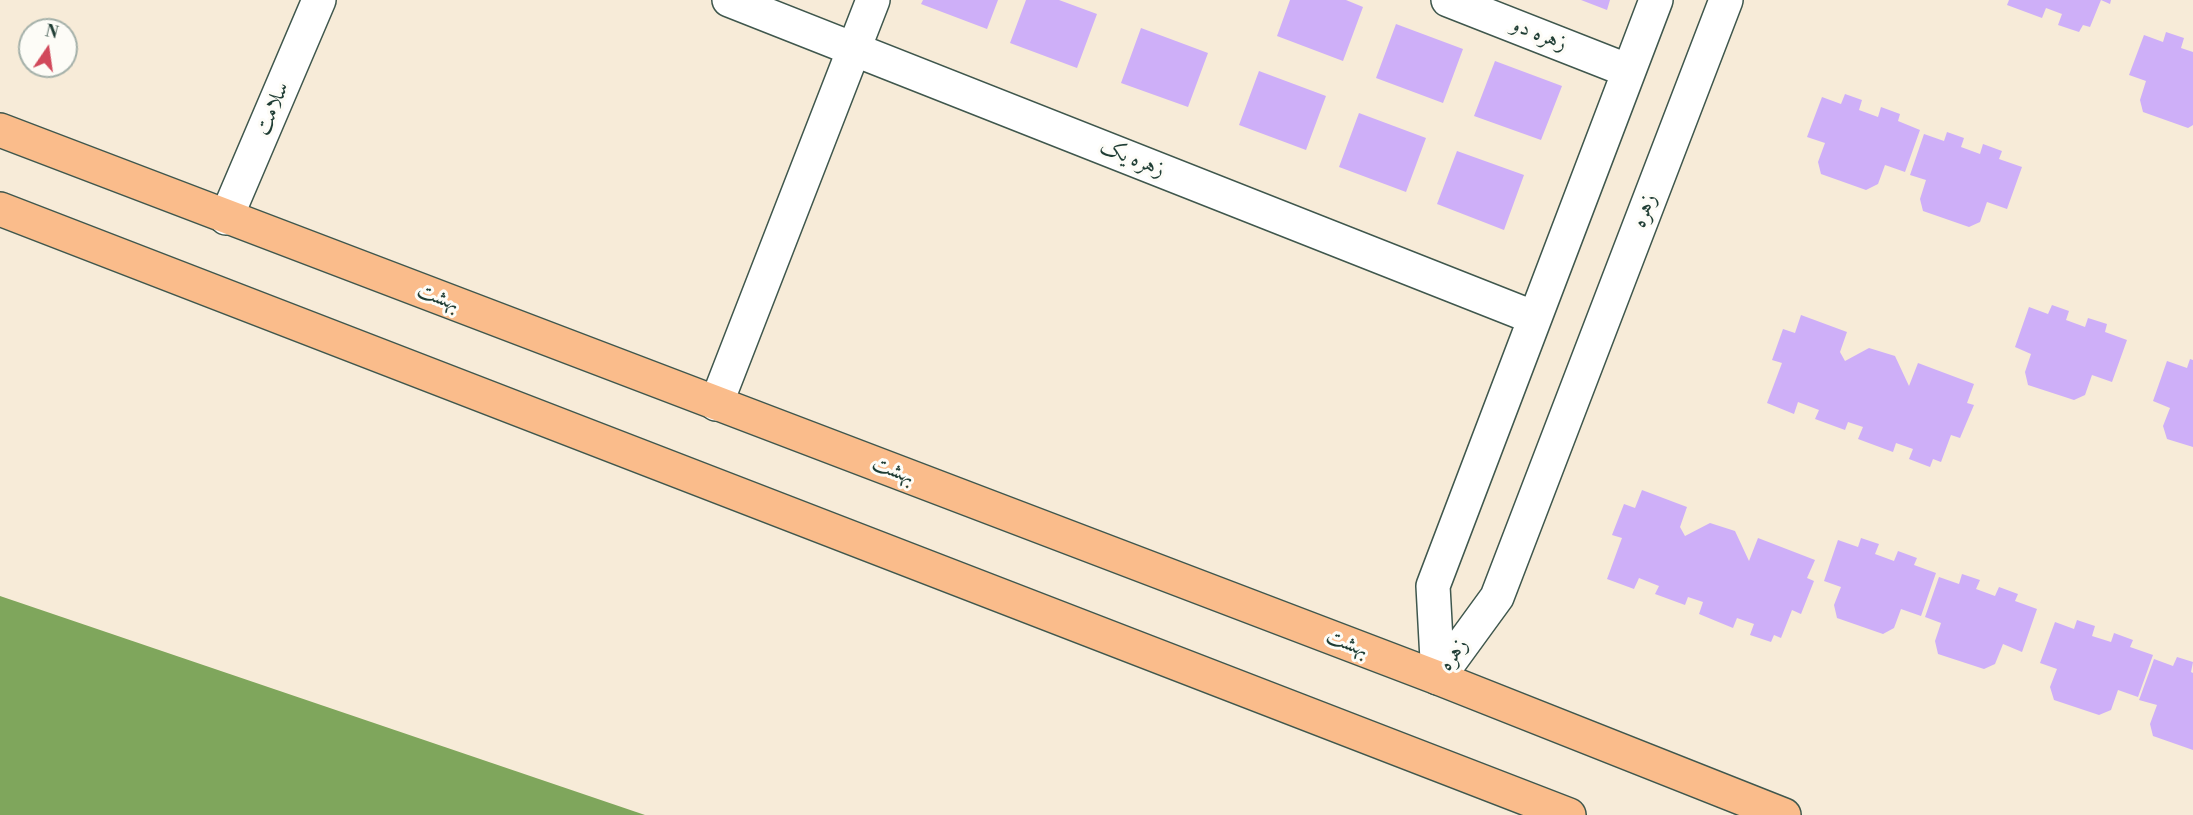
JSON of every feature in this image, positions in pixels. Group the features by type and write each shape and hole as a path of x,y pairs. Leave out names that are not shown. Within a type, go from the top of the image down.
{"main road":[{"name":"بهشت","path":"0,130 1438,678 1784,815"},
{"path":"0,209 1569,815"}],"street":[{"name":"سلامت","path":"226,218 319,0"},
{"name":"زهره یک","path":"729,0 1535,318"},
{"path":"716,404 873,0"},
{"name":"زهره دو","path":"1448,0 1629,71"},
{"name":"زهره","path":"1438,678 1433,586 1656,0"},
{"name":"زهره","path":"1438,678 1497,597 1726,0"}],"green space":[{"path":"0,596 645,815 0,815"}],"building":[{"path":"923,0 998,0 987,29 921,4"},
{"path":"1026,0 1059,0 1097,14 1077,68 1010,43"},
{"path":"1290,0 1346,0 1363,7 1343,61 1277,36"},
{"path":"1581,0 1610,0 1607,10"},
{"path":"2009,0 2101,0 2090,27 2083,25 2079,32 2058,25 2062,14 2046,8 2042,18 2007,5"},
{"path":"1396,24 1463,49 1443,103 1376,78"},
{"path":"1141,28 1208,53 1188,107 1121,83"},
{"path":"2166,32 2184,38 2181,48 2193,52 2193,125 2188,128 2143,112 2140,100 2146,81 2129,75 2144,35 2163,42"},
{"path":"1495,61 1562,86 1541,140 1474,116"},
{"path":"1259,71 1326,96 1306,150 1239,125"},
{"path":"1845,94 1862,100 1859,110 1878,117 1881,107 1900,114 1898,121 1920,130 1905,172 1885,165 1878,184 1866,190 1821,174 1818,162 1825,143 1807,137 1822,97 1841,104"},
{"path":"1359,113 1426,138 1406,192 1339,167"},
{"path":"1947,132 1964,138 1961,147 1980,154 1983,144 2002,151 1999,159 2022,167 2007,209 1987,202 1980,222 1969,227 1923,211 1920,199 1926,180 1910,175 1924,134 1944,141"},
{"path":"1457,151 1524,175 1504,230 1437,204"},
{"path":"2052,305 2069,311 2066,320 2085,327 2088,318 2107,324 2105,332 2127,340 2112,382 2092,375 2085,395 2074,400 2028,385 2025,372 2031,354 2015,347 2029,307 2048,314"},
{"path":"1801,315 1847,332 1840,352 1845,361 1869,348 1895,356 1909,386 1918,363 1974,384 1967,403 1974,405 1960,438 1951,435 1941,462 1933,459 1930,467 1909,459 1913,449 1896,443 1893,452 1858,439 1863,427 1848,422 1845,430 1815,419 1819,410 1798,402 1794,414 1767,403 1782,363 1772,360 1783,329 1795,333"},
{"path":"2190,359 2193,360 2193,447 2167,439 2163,426 2170,408 2153,401 2167,361 2187,368"},
{"path":"1642,490 1687,507 1680,527 1685,536 1710,523 1735,531 1749,561 1758,538 1815,560 1807,578 1814,581 1801,614 1792,610 1781,638 1774,635 1771,642 1750,635 1754,624 1737,618 1733,628 1699,614 1703,602 1688,597 1685,605 1655,594 1659,586 1639,578 1634,589 1607,579 1622,538 1612,535 1624,504 1635,508"},
{"path":"1861,538 1879,544 1875,554 1894,561 1898,551 1917,558 1914,565 1936,573 1921,616 1901,609 1894,628 1883,634 1837,618 1834,605 1841,587 1824,581 1838,540 1858,547"},
{"path":"1962,574 1980,580 1976,589 1995,596 1999,587 2018,594 2015,601 2037,609 2022,652 2003,644 1995,664 1984,669 1938,654 1935,641 1941,623 1925,617 1939,577 1959,584"},
{"path":"2077,620 2095,626 2092,636 2111,642 2114,633 2133,640 2130,647 2153,655 2138,697 2118,690 2111,710 2099,715 2054,700 2050,687 2057,669 2040,663 2055,622 2074,629"},
{"path":"2177,657 2193,662 2191,672 2193,673 2193,750 2153,736 2150,724 2157,705 2139,700 2154,659 2173,666"}]}
